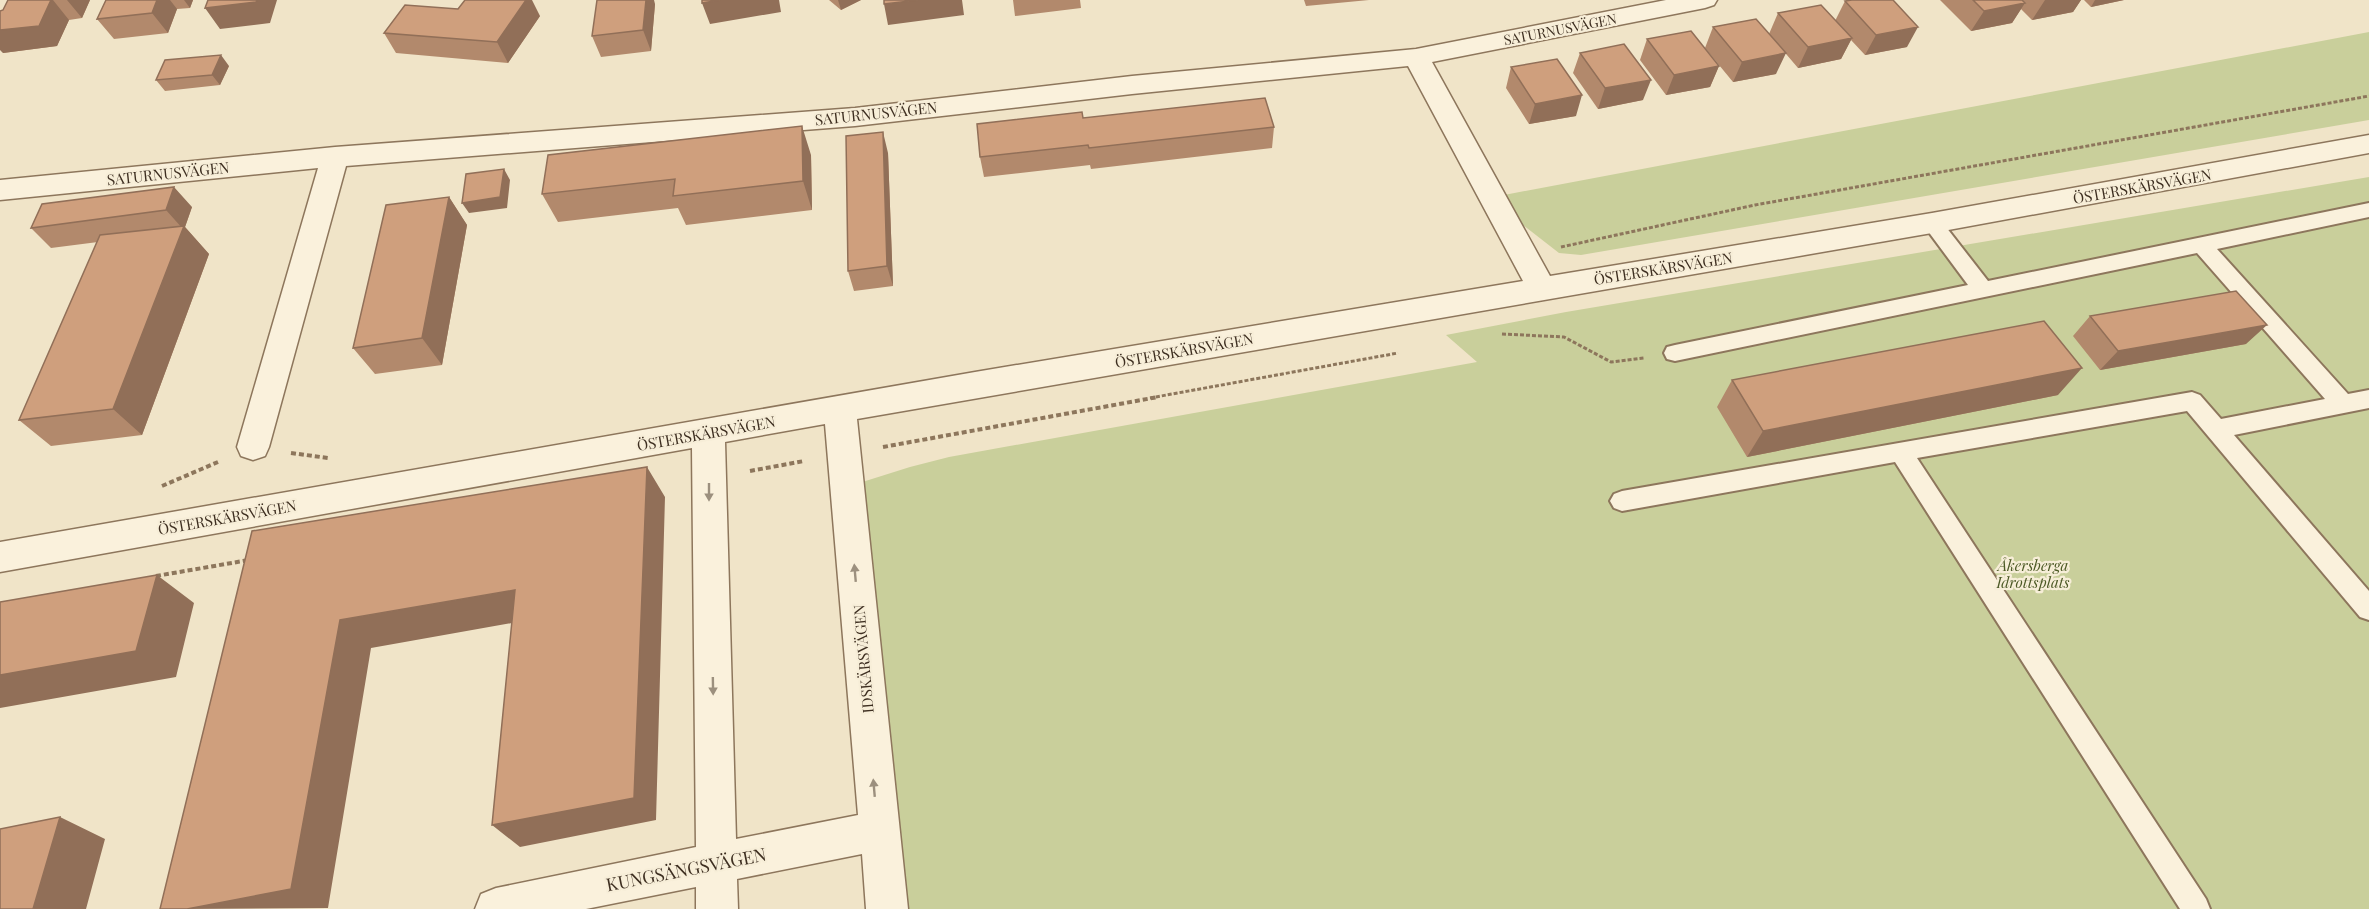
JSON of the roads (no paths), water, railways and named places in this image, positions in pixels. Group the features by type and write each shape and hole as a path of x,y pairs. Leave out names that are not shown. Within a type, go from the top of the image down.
{"street":[{"name":"SATURNUSVÄGEN","path":"0,190 335,157 855,117 1132,85 1416,57 1705,0"},
{"path":"1416,57 1525,254 1541,288"},
{"name":"ÖSTERSKÄRSVÄGEN","path":"0,557 840,409 1932,223 2369,144"},
{"path":"253,447 335,157"},
{"name":"IDSKÄRSVÄGEN","path":"840,409 887,909"},
{"path":"708,433 717,909"},
{"path":"249,550 257,512"},
{"name":"KUNGSÄNGSVÄGEN","path":"495,909 598,886 878,831"}],"lane":[{"path":"1675,353 2369,210"},
{"path":"1932,223 1983,289"},
{"path":"2201,244 2343,404"},
{"path":"2217,429 2369,399"},
{"path":"1622,501 2192,400 2369,609"},
{"path":"1901,452 2196,909"}],"park label":[{"name":"Åkersberga Idrottsplats","path":"2033,574"}]}
